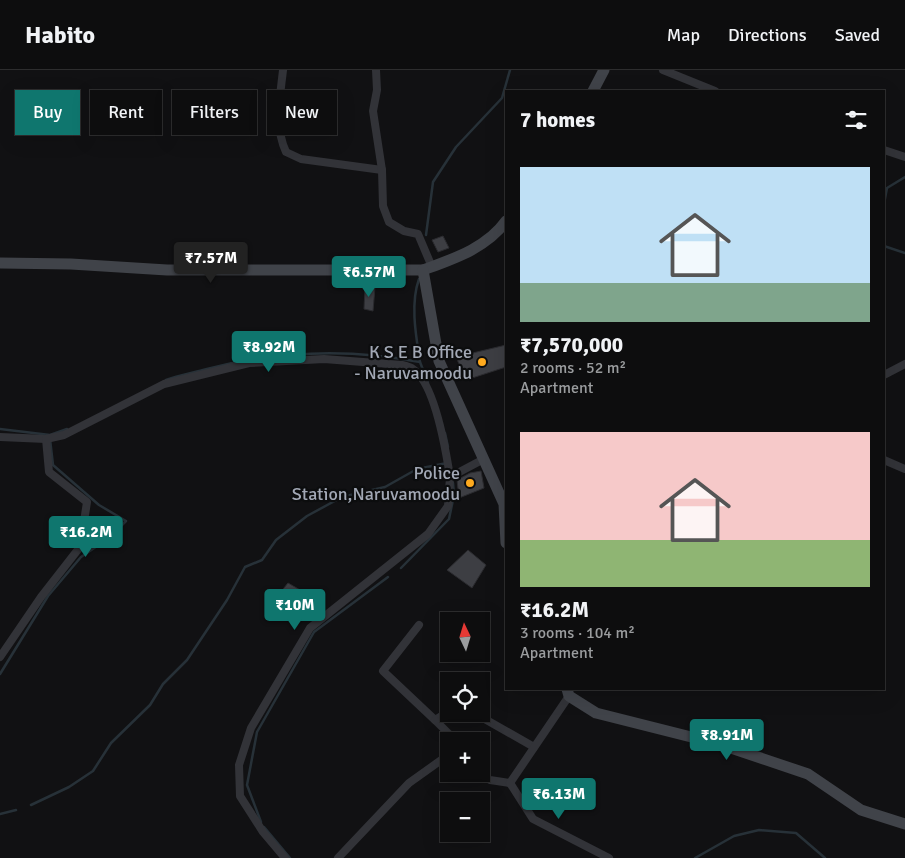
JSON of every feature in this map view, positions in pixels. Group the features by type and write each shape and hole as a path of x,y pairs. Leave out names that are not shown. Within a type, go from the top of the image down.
{"street":[{"path":"283,70 278,119 280,140 286,152 301,159 382,170"},
{"path":"376,70 377,90 373,111 382,170 383,206 389,222 404,231 418,234 428,268 439,360 482,460 504,504 505,524"},
{"path":"594,90 604,70"},
{"path":"663,70 713,90"},
{"path":"885,150 905,156"},
{"path":"0,262 197,270 428,268 460,256 484,243 505,227"},
{"path":"0,437 49,439 164,384 249,363 324,359 402,364 413,369 429,391 450,472 448,506 428,534 310,628 251,728 239,765 240,796 263,832 285,858"},
{"path":"885,374 905,364"},
{"path":"0,657 41,597 80,547 87,502 49,472 49,439"},
{"path":"450,472 482,460"},
{"path":"885,460 905,469"},
{"path":"419,625 383,671 447,732"},
{"path":"510,782 568,692 596,714 719,744 808,774 861,810 905,824"},
{"path":"435,720 440,717"},
{"path":"490,722 534,747"},
{"path":"338,858 419,774 440,761"},
{"path":"490,780 510,782"},
{"path":"510,782 533,819 609,858"}],"building":[{"path":"443,236 449,248 438,252 432,240"},
{"path":"365,287 375,287 373,311 364,309"},
{"name":"K S E B Office - Naruvamoodu","path":"505,345 505,367 466,380 456,357"},
{"name":"Police Station,Naruvamoodu","path":"481,471 484,488 459,498 457,480 470,473"},
{"path":"468,550 486,565 472,588 447,570"},
{"path":"288,583 307,594 290,614 271,604"}],"waterway":[{"path":"426,235 433,182 456,147 502,98 510,70"},
{"path":"885,199 887,188 905,177"},
{"path":"885,246 905,253"},
{"path":"419,279 414,309 420,362"},
{"path":"166,380 260,358 340,353 420,362 428,383"},
{"path":"0,429 50,435 67,429"},
{"path":"445,433 448,447"},
{"path":"0,674 48,596 81,557 109,538 126,521 99,505 53,465 50,439"},
{"path":"31,805 69,787 93,771 111,743 150,705 163,684 187,660 227,600 245,567 262,560 276,540 307,516 342,497 385,487 417,469 447,463"},
{"path":"401,568 449,519 454,495 453,483"},
{"path":"261,822 247,785 257,732 314,632 388,577"},
{"path":"0,814 16,810"},
{"path":"264,827 290,858"},
{"path":"695,858 734,836 759,830 796,833 825,858"}],"place":[{"name":"K S E B Office - Naruvamoodu","path":"482,362"},
{"name":"Police Station,Naruvamoodu","path":"470,483"}]}
